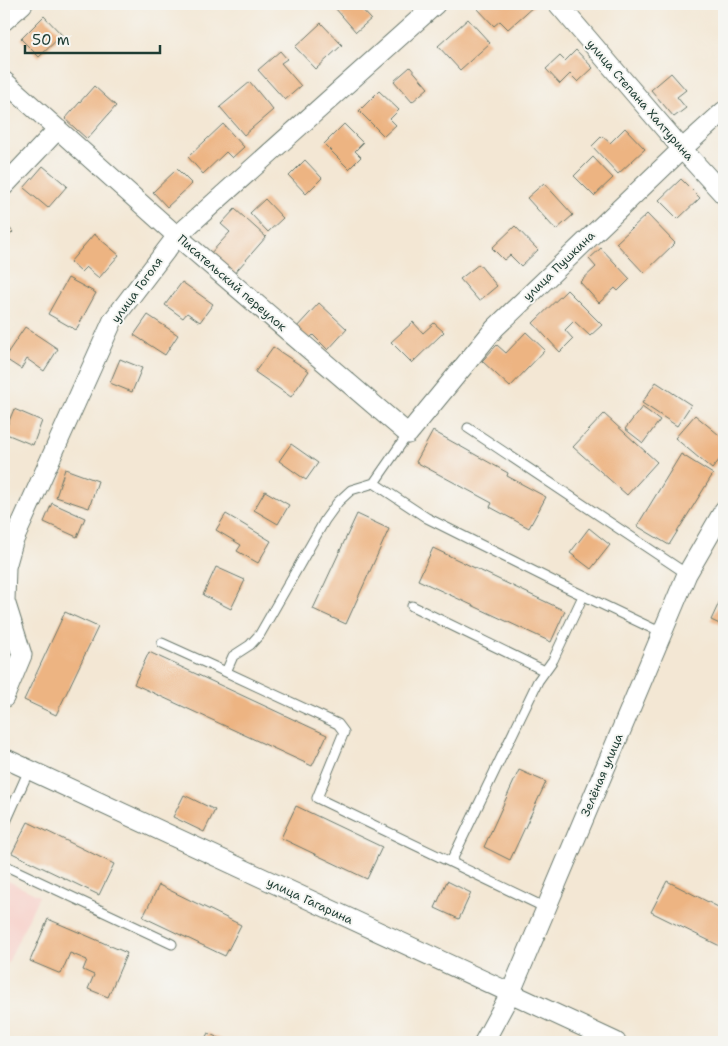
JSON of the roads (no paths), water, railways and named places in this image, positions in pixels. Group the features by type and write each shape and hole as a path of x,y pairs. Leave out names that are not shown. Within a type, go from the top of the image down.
{"street":[{"path":"4,21 23,4"},
{"name":"улица Гоголя","path":"4,698 22,655 5,601 6,567 13,542 114,320 177,236 436,4"},
{"name":"улица Степана Халтурина","path":"558,4 682,149 724,195"},
{"name":"Писательский переулок","path":"4,81 177,236 408,434"},
{"name":"улица Пушкина","path":"408,434 495,328 682,149 724,112"},
{"path":"4,186 58,129"},
{"name":"Зелёная улица","path":"484,1042 510,994 687,574 724,510"},
{"name":"улица Гагарина","path":"4,758 616,1042"}],"lane":[{"path":"468,428 687,574"},
{"path":"226,672 233,656 250,645 260,634 325,520 338,502 351,490 374,483 408,434"},
{"path":"374,483 427,518 662,633"},
{"path":"452,862 538,681 553,660 584,596"},
{"path":"412,606 545,671"},
{"path":"162,642 338,724 344,732 317,798 546,908"},
{"path":"4,826 29,770"},
{"path":"4,865 172,944"}]}
